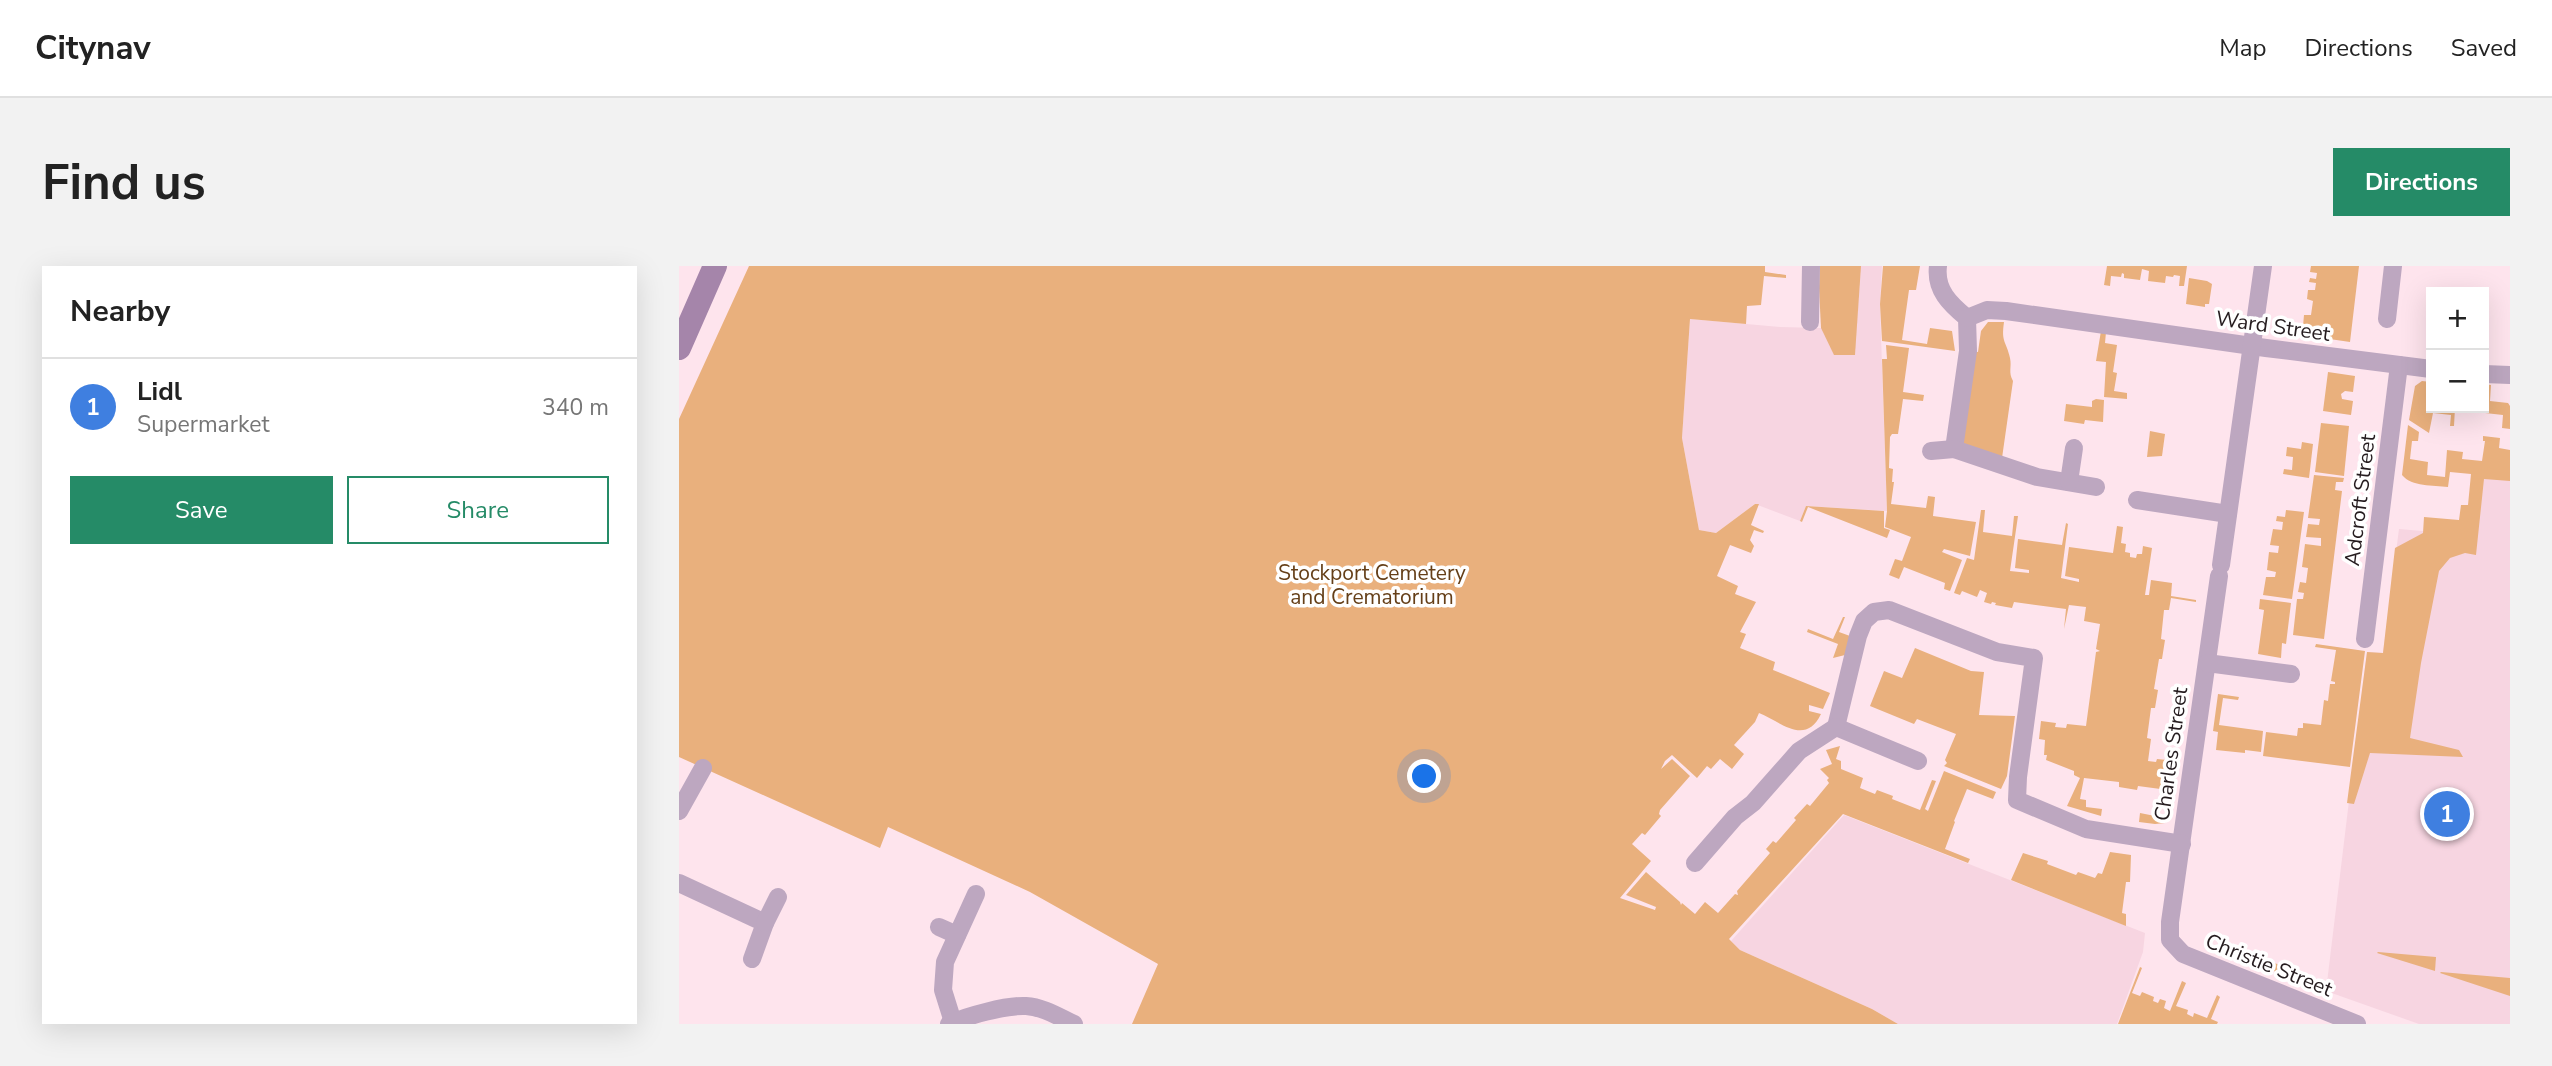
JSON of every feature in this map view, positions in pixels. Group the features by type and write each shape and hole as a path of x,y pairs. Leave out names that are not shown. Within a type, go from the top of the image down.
{"main road":[{"path":"679,348 715,266"}],"street":[{"path":"1810,322 1811,266"},
{"path":"1938,266 1937,276 1943,294 1967,318 1967,357 1954,449"},
{"name":"Charles Street","path":"2170,940 2263,266"},
{"path":"2387,319 2393,266"},
{"name":"Ward Street","path":"1967,318 1987,310 1996,310 2426,368"},
{"name":"Adcroft Street","path":"2365,639 2399,365"},
{"path":"2489,374 2510,375"},
{"path":"2069,482 2074,448"},
{"path":"1931,451 1954,449 2021,463 2037,477 2096,487"},
{"path":"2137,500 2228,514"},
{"path":"1695,863 1799,751 1836,727 1864,621 1874,612 1889,610 1997,652 2034,658 2017,800 2086,829 2182,844"},
{"path":"2207,663 2291,674"},
{"path":"1836,727 1918,761"},
{"path":"679,811 702,768"},
{"path":"679,883 765,923"},
{"path":"976,894 945,962 943,990 951,1023 1009,1007 1026,1006 1040,1009 1073,1024"},
{"path":"752,959 778,897"},
{"path":"939,927 957,935"},
{"name":"Christie Street","path":"2170,940 2183,954 2332,1020 2357,1024"}],"shaded area":[{"path":"1820,266 1882,266 1880,307 1887,511 1806,506 1800,521 1755,504 1716,533 1699,530 1682,438 1690,319 1821,328"},
{"path":"2474,472 2510,476 2510,1024 2419,1024 2326,991 2367,652 2383,653 2399,529 2468,535"},
{"path":"1844,815 2145,933 2143,952 2117,1024 1898,1024 1872,1009 1740,950 1731,941"}],"green space":[{"name":"Stockport Cemetery and Crematorium","path":"749,266 1765,266 1765,272 1786,275 1786,278 1764,276 1761,305 1747,306 1746,324 1690,319 1682,438 1699,530 1716,533 1755,504 1759,504 1751,525 1764,531 1763,533 1754,530 1750,540 1754,546 1751,553 1730,545 1717,576 1738,586 1735,594 1756,602 1740,632 1746,634 1740,648 1775,662 1773,670 1830,693 1823,709 1809,705 1809,711 1821,714 1808,729 1792,729 1759,713 1755,722 1734,745 1744,754 1732,769 1720,759 1711,769 1707,766 1697,778 1672,755 1665,761 1661,769 1672,759 1690,776 1660,810 1661,816 1645,835 1642,833 1632,844 1651,861 1620,898 1655,910 1656,907 1626,895 1646,872 1681,905 1682,903 1695,914 1705,902 1718,913 1735,894 1738,895 1737,891 1770,853 1766,849 1773,841 1776,843 1796,820 1794,818 1807,804 1810,806 1829,783 1829,778 1820,769 1832,764 1826,750 1840,746 1836,759 1841,761 1841,769 1863,778 1860,788 1875,794 1877,790 1920,810 1932,780 1936,781 1925,809 1928,811 1944,771 1996,792 1993,799 1967,789 1954,821 1945,849 1970,859 1968,863 1843,814 1729,939 1740,950 1872,1009 1898,1024 1132,1024 1158,964 1030,892 888,827 880,848 679,757 679,419"},
{"path":"1820,266 1861,266 1855,355 1834,355 1821,328"},
{"path":"1883,266 1920,266 1916,290 1909,290 1902,340 1927,344 1930,328 1952,331 1955,351 1882,341 1880,304"},
{"path":"2107,266 2187,266 2184,286 2179,286 2180,276 2174,275 2166,276 2165,283 2148,281 2149,271 2142,269 2140,280 2124,278 2122,273 2121,277 2111,276 2110,286 2104,285"},
{"path":"2311,266 2359,266 2350,342 2309,336 2310,327 2303,326 2304,315 2311,315 2313,301 2307,299 2308,290 2315,290 2316,283 2309,282 2310,278 2316,279 2317,273 2310,272"},
{"path":"2189,278 2212,284 2209,304 2205,304 2205,307 2186,304"},
{"path":"1988,322 2004,322 2004,338 2013,381 2001,465 1954,449 1968,351 1978,352 1981,331"},
{"path":"2101,331 2106,332 2105,343 2117,345 2113,372 2117,373 2114,391 2127,393 2127,399 2104,397 2106,362 2096,361"},
{"path":"1886,345 1909,348 1903,392 1924,395 1923,401 1903,399 1898,434 1892,434 1890,437 1889,468 1893,469 1894,482 1891,504 1926,508 1928,496 1935,497 1933,516 1976,522 1970,556 1944,549 1942,552 1962,560 1950,591 1944,589 1945,583 1904,567 1899,579 1889,575 1895,559 1902,561 1911,537 1885,527 1887,511 1882,359 1887,359"},
{"path":"2328,372 2355,376 2353,392 2345,391 2341,394 2342,399 2353,401 2351,415 2323,411"},
{"path":"2426,381 2426,413 2433,413 2429,433 2409,420 2415,386"},
{"path":"2489,385 2490,401 2508,403 2510,406 2510,429 2502,428 2503,415 2485,413 2489,413"},
{"path":"2104,400 2103,422 2085,420 2084,424 2064,421 2066,404 2092,407 2092,401"},
{"path":"2433,413 2455,413 2454,426 2450,426 2451,415"},
{"path":"2321,423 2349,426 2344,476 2315,472"},
{"path":"2408,425 2419,432 2418,441 2412,441 2410,459 2428,462 2427,475 2445,477 2447,450 2463,452 2462,459 2482,461 2485,441 2483,436 2500,438 2499,448 2510,450 2510,481 2484,479 2476,555 2465,553 2450,558 2439,571 2421,663 2410,738 2459,750 2463,757 2370,753 2354,804 2347,803 2367,652 2383,653 2395,548 2423,533 2424,517 2459,520 2461,505 2468,505 2471,474 2450,472 2448,487 2417,484 2402,475"},
{"path":"2150,431 2165,434 2162,456 2147,457"},
{"path":"2302,442 2313,444 2309,478 2283,474 2284,469 2292,470 2293,457 2286,456 2287,447 2301,449"},
{"path":"2314,475 2344,478 2343,482 2336,482 2335,490 2342,491 2324,639 2293,635 2297,599 2303,599 2304,593 2298,592 2300,582 2306,583 2308,568 2302,567 2305,544 2321,546 2321,538 2306,537 2308,524 2319,525 2320,519 2308,518"},
{"path":"1806,506 1884,511 1884,528 1890,530 1887,538 1808,507 1802,522 1800,521"},
{"path":"1981,510 1985,510 1983,532 2012,536 2014,516 2018,516 2010,571 2029,573 2029,570 2015,568 2018,539 2062,545 2066,523 2061,578 2079,582 2079,579 2065,576 2069,547 2113,553 2117,526 2123,527 2121,543 2126,544 2125,552 2130,553 2130,557 2136,558 2137,554 2142,554 2143,546 2152,548 2145,595 2149,595 2151,580 2172,583 2171,596 2196,600 2171,598 2169,610 2164,610 2161,639 2165,640 2162,659 2159,659 2154,689 2158,690 2155,708 2151,708 2147,738 2151,739 2148,761 2177,761 2169,815 2165,823 2139,822 2140,813 2165,818 2168,790 2138,786 2137,790 2119,787 2119,782 2084,778 2080,799 2086,800 2086,807 2102,809 2101,816 2067,806 2080,778 2074,775 2074,771 2046,760 2045,740 2039,739 2041,721 2056,723 2055,727 2066,728 2067,724 2086,726 2096,652 2100,651 2096,649 2100,624 2084,621 2086,607 2069,605 2064,629 2066,609 2014,602 2012,608 1995,605 1996,603 1984,602 1987,593 1980,590 1977,597 1962,591 1960,595 1954,593 1967,558 1974,560"},
{"path":"2286,510 2304,512 2292,599 2263,595 2266,577 2275,577 2276,572 2267,570 2269,552 2278,553 2279,546 2270,545 2273,529 2282,530 2283,522 2276,521 2277,516 2285,517"},
{"path":"2260,599 2291,603 2286,644 2282,643 2281,658 2258,654 2264,610 2259,609"},
{"path":"1843,617 1839,632 1850,636 1845,655 1833,658 1838,644 1807,632 1808,629 1833,639"},
{"path":"2316,644 2365,651 2350,767 2263,756 2266,732 2297,736 2298,728 2303,728 2303,723 2321,725 2324,700 2328,701 2330,684 2335,684 2331,681 2336,650 2315,647"},
{"path":"1915,648 1971,671 1984,672 1979,715 2015,716 2007,776 2001,789 1944,766 1956,734 1917,719 1914,724 1870,706 1884,671 1902,678"},
{"path":"2218,694 2239,697 2238,700 2223,698 2219,725 2263,731 2261,752 2216,750 2218,732 2213,731"},
{"path":"2110,852 2131,855 2130,882 2126,882 2122,913 2126,914 2126,926 2011,880 2023,853 2048,861 2047,864 2076,875 2078,872 2095,878 2098,873 2102,874"},
{"path":"2377,953 2436,957 2435,971"},
{"path":"2267,960 2328,984 2326,992 2264,967"},
{"path":"2140,967 2142,968 2132,993 2140,996 2142,992 2154,997 2153,1001 2158,1003 2160,999 2166,1001 2164,1008 2170,1011 2182,981 2186,983 2176,1006 2188,1010 2187,1014 2193,1017 2194,1013 2207,1018 2217,995 2220,997 2211,1019 2218,1022 2217,1024 2118,1024"},
{"path":"2440,973 2510,978 2510,996"}],"place":[{"name":"Lidl","path":"2447,814"}]}
